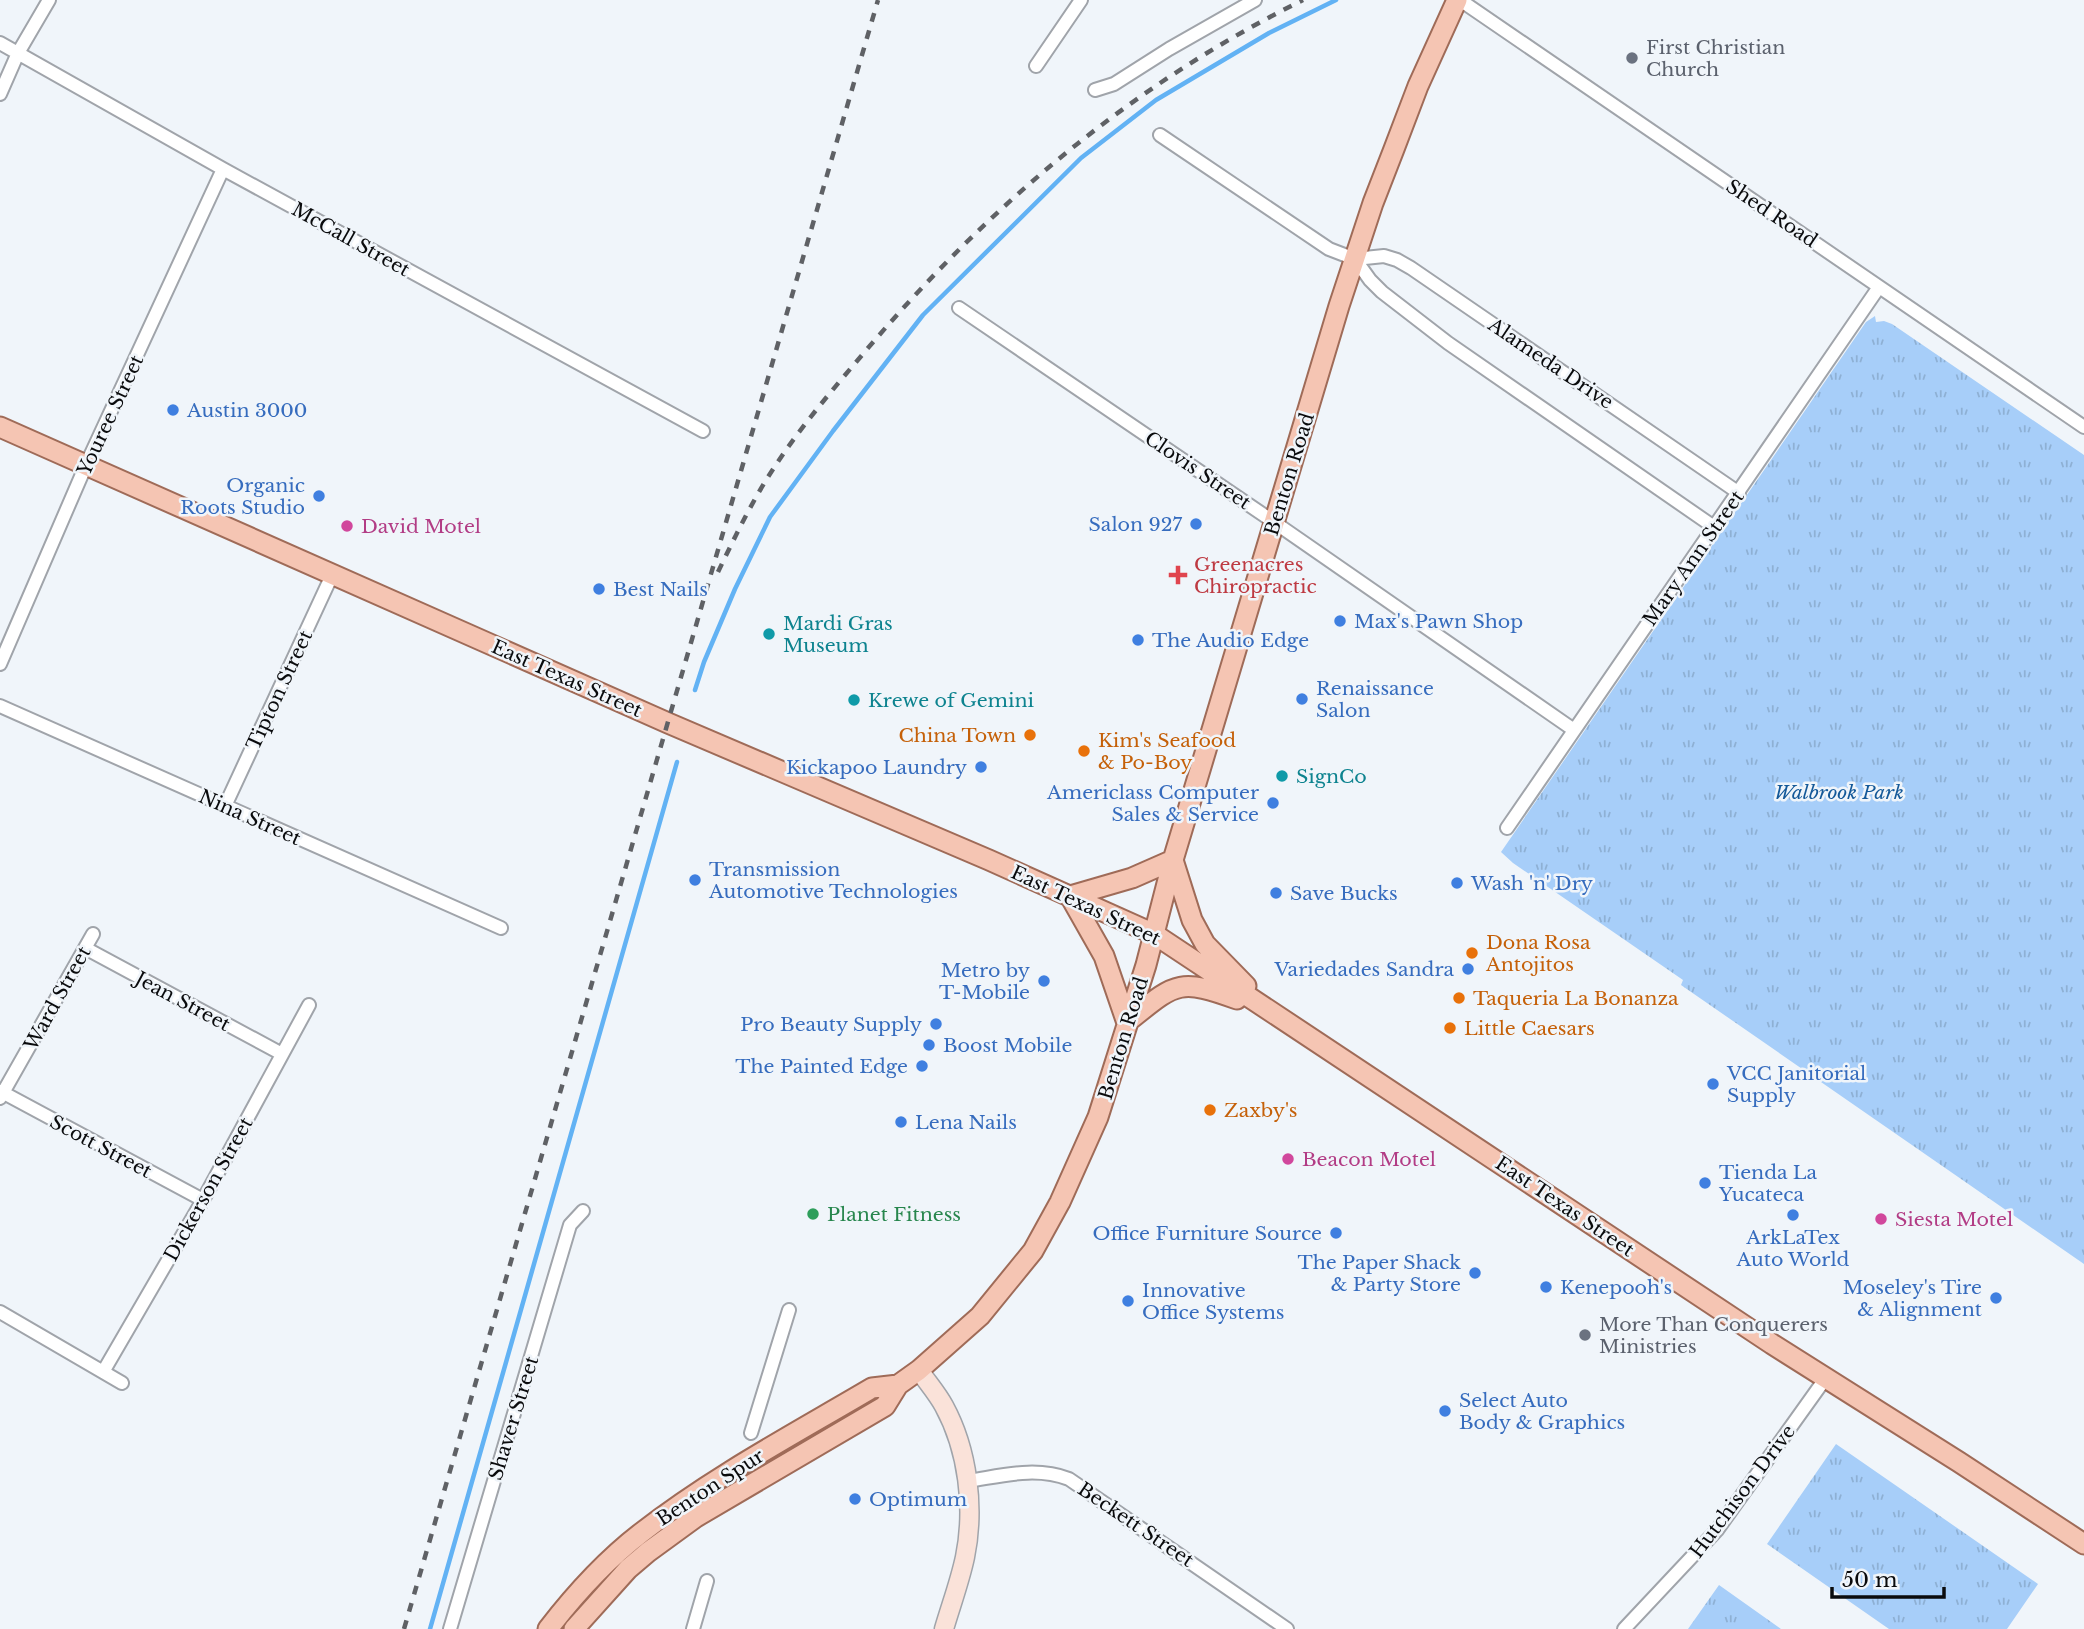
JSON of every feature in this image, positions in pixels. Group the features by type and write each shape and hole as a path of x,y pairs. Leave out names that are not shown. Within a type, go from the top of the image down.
{"main road":[{"name":"Benton Road","path":"919,1370 980,1316 1033,1251 1060,1202 1098,1117 1274,522 1373,202 1406,117 1459,0"},
{"name":"East Texas Street","path":"0,427 668,723 1154,934 1825,1379 2084,1544"},
{"path":"1173,860 1192,920 1205,944 1271,1012 1212,990 1185,986 1172,988 1127,1023 1104,956 1070,896 1132,878 1173,860"},
{"path":"919,1370 944,1405 958,1437 967,1481 969,1515 965,1556 944,1629"},
{"name":"Benton Spur","path":"574,1629 628,1569 648,1552 696,1517 885,1406 898,1385 919,1370"},
{"name":"Benton Spur","path":"548,1629 598,1572 639,1534 683,1502 873,1388 898,1385"}],"street":[{"path":"0,94 18,53 49,0"},
{"path":"1036,66 1081,0"},
{"path":"1095,90 1114,84 1255,0"},
{"name":"Shed Road","path":"1459,0 2084,427"},
{"name":"McCall Street","path":"0,43 223,169 703,431"},
{"name":"Alameda Drive","path":"1160,135 1316,242 1355,259 1384,256 1411,268 1738,493"},
{"name":"Youree Street","path":"0,664 86,465 223,169"},
{"name":"Alameda Drive","path":"1355,259 1370,281 1382,292 1448,343 1714,527"},
{"name":"Mary Ann Street","path":"1507,828 1879,287"},
{"name":"Clovis Street","path":"959,308 1574,730"},
{"name":"Tipton Street","path":"225,806 333,573"},
{"name":"Nina Street","path":"0,706 501,928"},
{"name":"Ward Street","path":"1,1094 93,934"},
{"name":"Jean Street","path":"85,948 282,1054"},
{"name":"Dickerson Street","path":"103,1372 203,1200 309,1005"},
{"name":"Scott Street","path":"1,1094 203,1200"},
{"name":"Shaver Street","path":"450,1629 570,1225 583,1211"},
{"path":"751,1433 789,1310"},
{"path":"0,1312 122,1383"},
{"name":"Hutchison Drive","path":"1624,1629 1717,1530 1825,1379"},
{"name":"Beckett Street","path":"967,1481 1029,1472 1053,1474 1069,1479 1287,1629"},
{"path":"693,1629 707,1581"}],"green space":[{"name":"Walbrook Park","path":"1875,316 1876,322 1892,324 2084,455 2084,1264 1681,985 1683,980 1501,852 1866,322"},
{"path":"1836,1444 2038,1584 2007,1629 1889,1629 1767,1544"},
{"path":"1719,1585 1781,1629 1688,1629"}],"waterway":[{"path":"695,690 735,589 770,517 923,315 1081,158 1156,100 1269,33 1336,0"},
{"path":"430,1629 677,762"}],"railway":[{"path":"404,1629 878,0"},
{"path":"718,572 759,492 793,441 857,361 955,254 1061,157 1118,113 1238,34 1303,0"}],"place":[{"name":"First Christian Church","path":"1632,58"},
{"name":"Austin 3000","path":"173,410"},
{"name":"Organic Roots Studio","path":"319,496"},
{"name":"Salon 927","path":"1196,524"},
{"name":"David Motel","path":"347,526"},
{"name":"Greenacres Chiropractic","path":"1178,575"},
{"name":"Best Nails","path":"599,589"},
{"name":"Max's Pawn Shop","path":"1340,621"},
{"name":"Mardi Gras Museum","path":"769,634"},
{"name":"The Audio Edge","path":"1138,640"},
{"name":"Renaissance Salon","path":"1302,699"},
{"name":"Krewe of Gemini","path":"854,700"},
{"name":"China Town","path":"1030,735"},
{"name":"Kim's Seafood & Po-Boy","path":"1084,751"},
{"name":"Kickapoo Laundry","path":"981,767"},
{"name":"SignCo","path":"1282,776"},
{"name":"Americlass Computer Sales & Service","path":"1273,803"},
{"name":"Transmission Automotive Technologies","path":"695,880"},
{"name":"Wash 'n' Dry","path":"1457,883"},
{"name":"Save Bucks","path":"1276,893"},
{"name":"Dona Rosa Antojitos","path":"1472,953"},
{"name":"Variedades Sandra","path":"1468,969"},
{"name":"Metro by T-Mobile","path":"1044,981"},
{"name":"Taqueria La Bonanza","path":"1459,998"},
{"name":"Pro Beauty Supply","path":"936,1024"},
{"name":"Little Caesars","path":"1450,1028"},
{"name":"Boost Mobile","path":"929,1045"},
{"name":"The Painted Edge","path":"922,1066"},
{"name":"VCC Janitorial Supply","path":"1713,1084"},
{"name":"Zaxby's","path":"1210,1110"},
{"name":"Lena Nails","path":"901,1122"},
{"name":"Beacon Motel","path":"1288,1159"},
{"name":"Tienda La Yucateca","path":"1705,1183"},
{"name":"Planet Fitness","path":"813,1214"},
{"name":"ArkLaTex Auto World","path":"1793,1215"},
{"name":"Siesta Motel","path":"1881,1219"},
{"name":"Office Furniture Source","path":"1336,1233"},
{"name":"The Paper Shack & Party Store","path":"1475,1273"},
{"name":"Kenepooh's","path":"1546,1287"},
{"name":"Moseley's Tire & Alignment","path":"1996,1298"},
{"name":"Innovative Office Systems","path":"1128,1301"},
{"name":"More Than Conquerers Ministries","path":"1585,1335"},
{"name":"Select Auto Body & Graphics","path":"1445,1411"},
{"name":"Optimum","path":"855,1499"}]}
